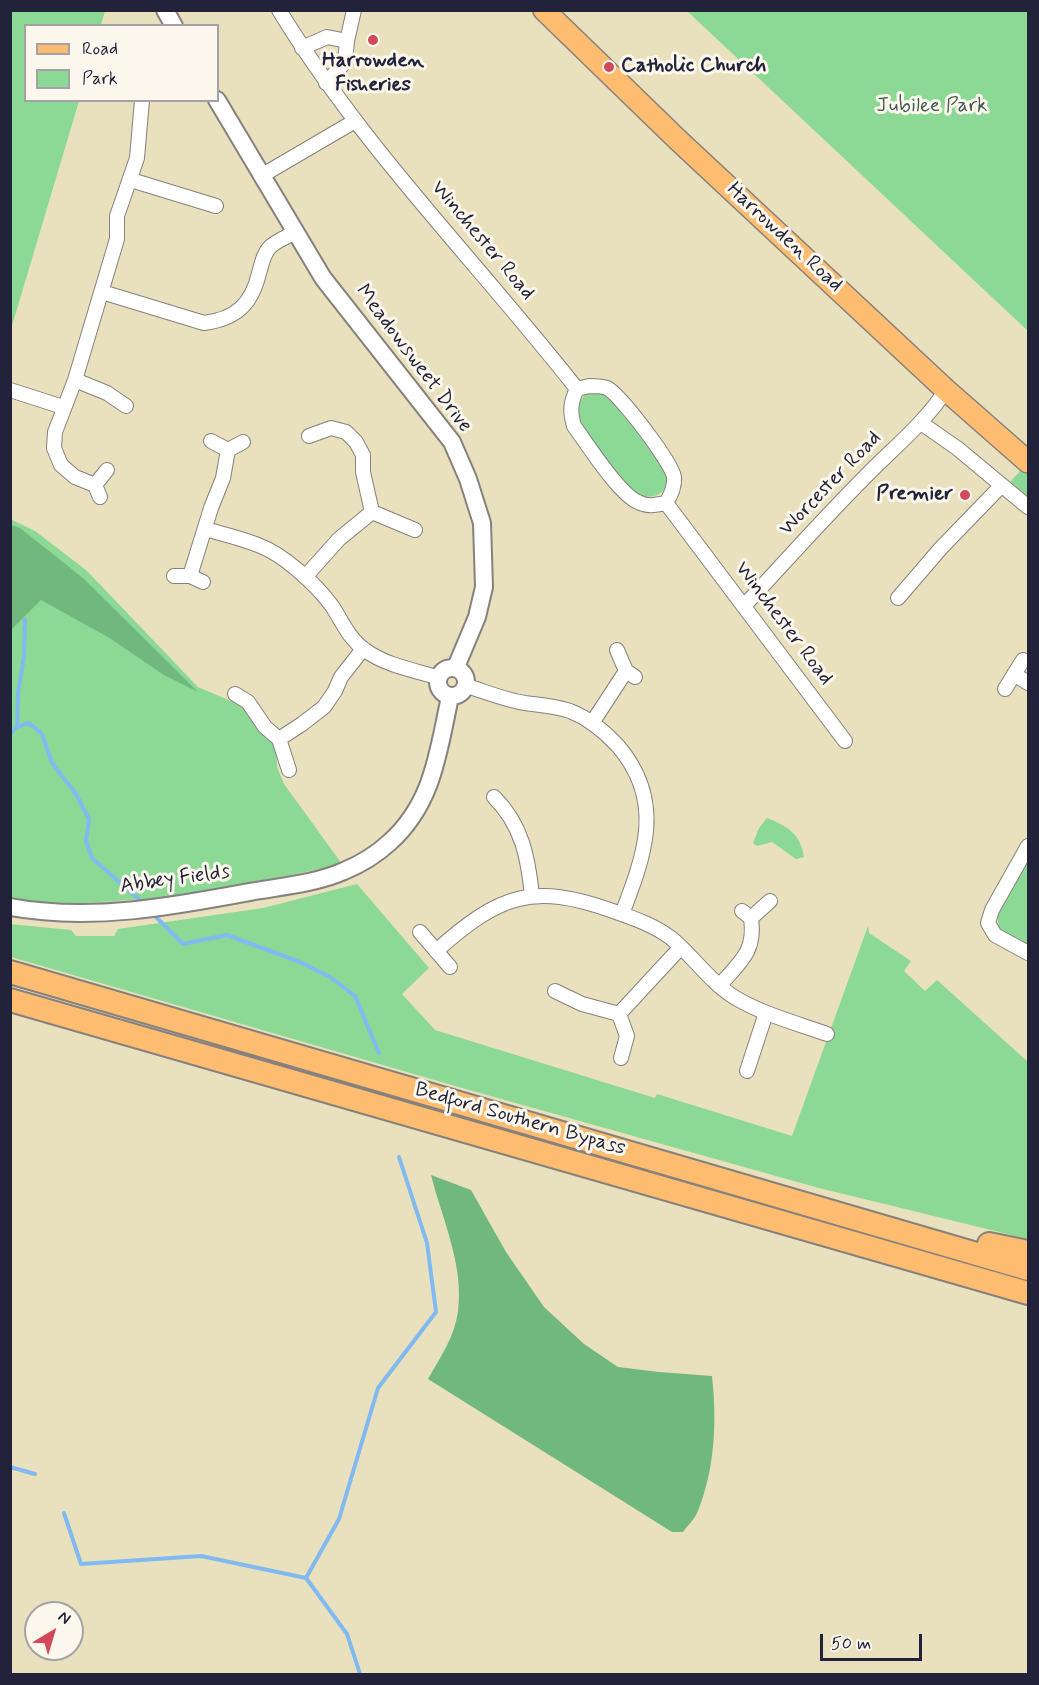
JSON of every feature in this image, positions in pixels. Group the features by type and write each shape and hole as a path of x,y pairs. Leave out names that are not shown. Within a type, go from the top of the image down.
{"highway":[{"name":"Bedford Southern Bypass","path":"10,972 1029,1269"},
{"name":"Bedford Southern Bypass","path":"10,1000 1029,1293"},
{"path":"864,1221 1029,1252"},
{"path":"855,1242 1029,1310"}],"main road":[{"name":"Harrowden Road","path":"544,10 687,148 946,390 1029,462"}],"street":[{"path":"165,10 173,24"},
{"name":"Winchester Road","path":"279,10 326,83 355,120 578,389"},
{"path":"326,83 345,62 354,10"},
{"path":"302,48 327,37 347,41"},
{"path":"107,470 97,491 75,477 61,465 54,448 55,432 75,380 117,239 117,216 137,158 142,102"},
{"name":"Meadowsweet Drive","path":"218,102 323,278 452,442 468,479 482,523 484,586 477,616 456,667"},
{"path":"261,176 355,120"},
{"path":"131,180 216,206"},
{"path":"102,292 204,322 219,321 232,316 255,291 263,259 270,247 295,232"},
{"path":"75,380 107,393 126,405"},
{"path":"589,386 606,387 619,396 669,464 674,478 672,493 666,503 653,506 639,503 626,495 574,426 570,413 572,399 578,389 589,386"},
{"path":"10,390 63,407"},
{"name":"Worcester Road","path":"744,606 864,478 921,423 946,390"},
{"path":"921,423 957,448 1029,507"},
{"path":"309,436 331,424 356,442 363,455 363,472 372,512"},
{"path":"211,441 228,450"},
{"path":"228,450 243,442"},
{"path":"174,576 196,579 205,529 223,478 228,450"},
{"path":"898,598 941,548 1002,485"},
{"name":"Winchester Road","path":"666,503 845,741"},
{"path":"372,512 415,530"},
{"path":"305,577 339,538 372,512"},
{"path":"205,529 260,545 283,559 319,590 349,634 363,649 395,664 437,677"},
{"path":"279,739 324,707 341,677 363,649"},
{"path":"592,723 631,674 617,650"},
{"path":"1005,689 1023,660"},
{"path":"456,667 466,676 467,687 460,695 450,697 440,689 437,677 444,669 456,667"},
{"path":"1014,675 1029,683"},
{"path":"467,687 524,703 552,705 573,712 592,723 609,737 630,760 641,783 646,800 648,821 638,873 622,915"},
{"path":"235,694 248,702 265,727 279,739 289,770"},
{"name":"Abbey Fields","path":"10,907 36,912 81,913 146,910 308,882 344,872 391,841 418,806 428,789 436,766 450,697"},
{"path":"494,797 512,806 524,845 532,896"},
{"path":"1029,846 992,910 988,923 995,935 1029,953"},
{"path":"436,951 483,913 506,903 532,896 557,896 587,902 651,926 681,947 702,971 734,997 766,1013 827,1034"},
{"path":"720,986 752,944 753,933 746,915 770,901"},
{"path":"420,932 450,967"},
{"path":"619,1014 681,947"},
{"path":"555,991 582,1004 619,1014"},
{"path":"747,1071 766,1013"},
{"path":"619,1014 627,1036 621,1058"}],"green space":[{"path":"11,10 105,11 101,24 24,24 24,102 79,102 11,329"},
{"name":"Jubilee Park","path":"687,11 1028,11 1028,331"},
{"path":"594,392 608,396 615,401 656,454 666,474 664,489 660,493 647,496 630,490 584,431 578,416 578,403 585,395"},
{"path":"1023,468 1028,472 1028,498 1010,482"},
{"path":"10,519 35,531 86,570 198,687 245,707 259,732 276,742 277,767 284,784 342,864 194,896 65,904 11,900"},
{"path":"11,525 20,528 83,578 198,692 164,675 108,637 41,600 11,630"},
{"path":"767,818 781,824 797,837 804,857 796,859 772,842 757,846 753,843 759,828"},
{"path":"1028,856 1028,949 999,931 997,910"},
{"path":"357,884 429,968 402,994 435,1030 655,1098 657,1094 792,1136 868,926 869,933 911,961 904,971 925,991 937,980 1028,1062 1028,1239 819,1188 462,1088 11,957 10,924 71,930 76,936 114,936 118,929 263,908"},
{"path":"431,1175 471,1190 506,1252 544,1307 584,1344 618,1367 712,1376 714,1428 708,1480 697,1513 683,1532 672,1532 428,1379 454,1329 459,1293 451,1242"}],"waterway":[{"path":"17,727 18,693 24,657 25,619"},
{"path":"10,734 17,727 29,723 42,734 52,763 76,794 89,819 86,841 92,858 143,903"},
{"path":"152,913 183,944 227,935 300,962 330,977 355,996 379,1053"},
{"path":"360,1674 347,1634 306,1578 339,1519 378,1388 436,1312 427,1243 399,1157"},
{"path":"10,1467 35,1474"},
{"path":"64,1513 81,1564 201,1556 306,1578"}],"place":[{"name":"Harrowden Fisheries","path":"373,40"},
{"name":"Catholic Church","path":"609,67"},
{"name":"Premier","path":"965,495"}]}
